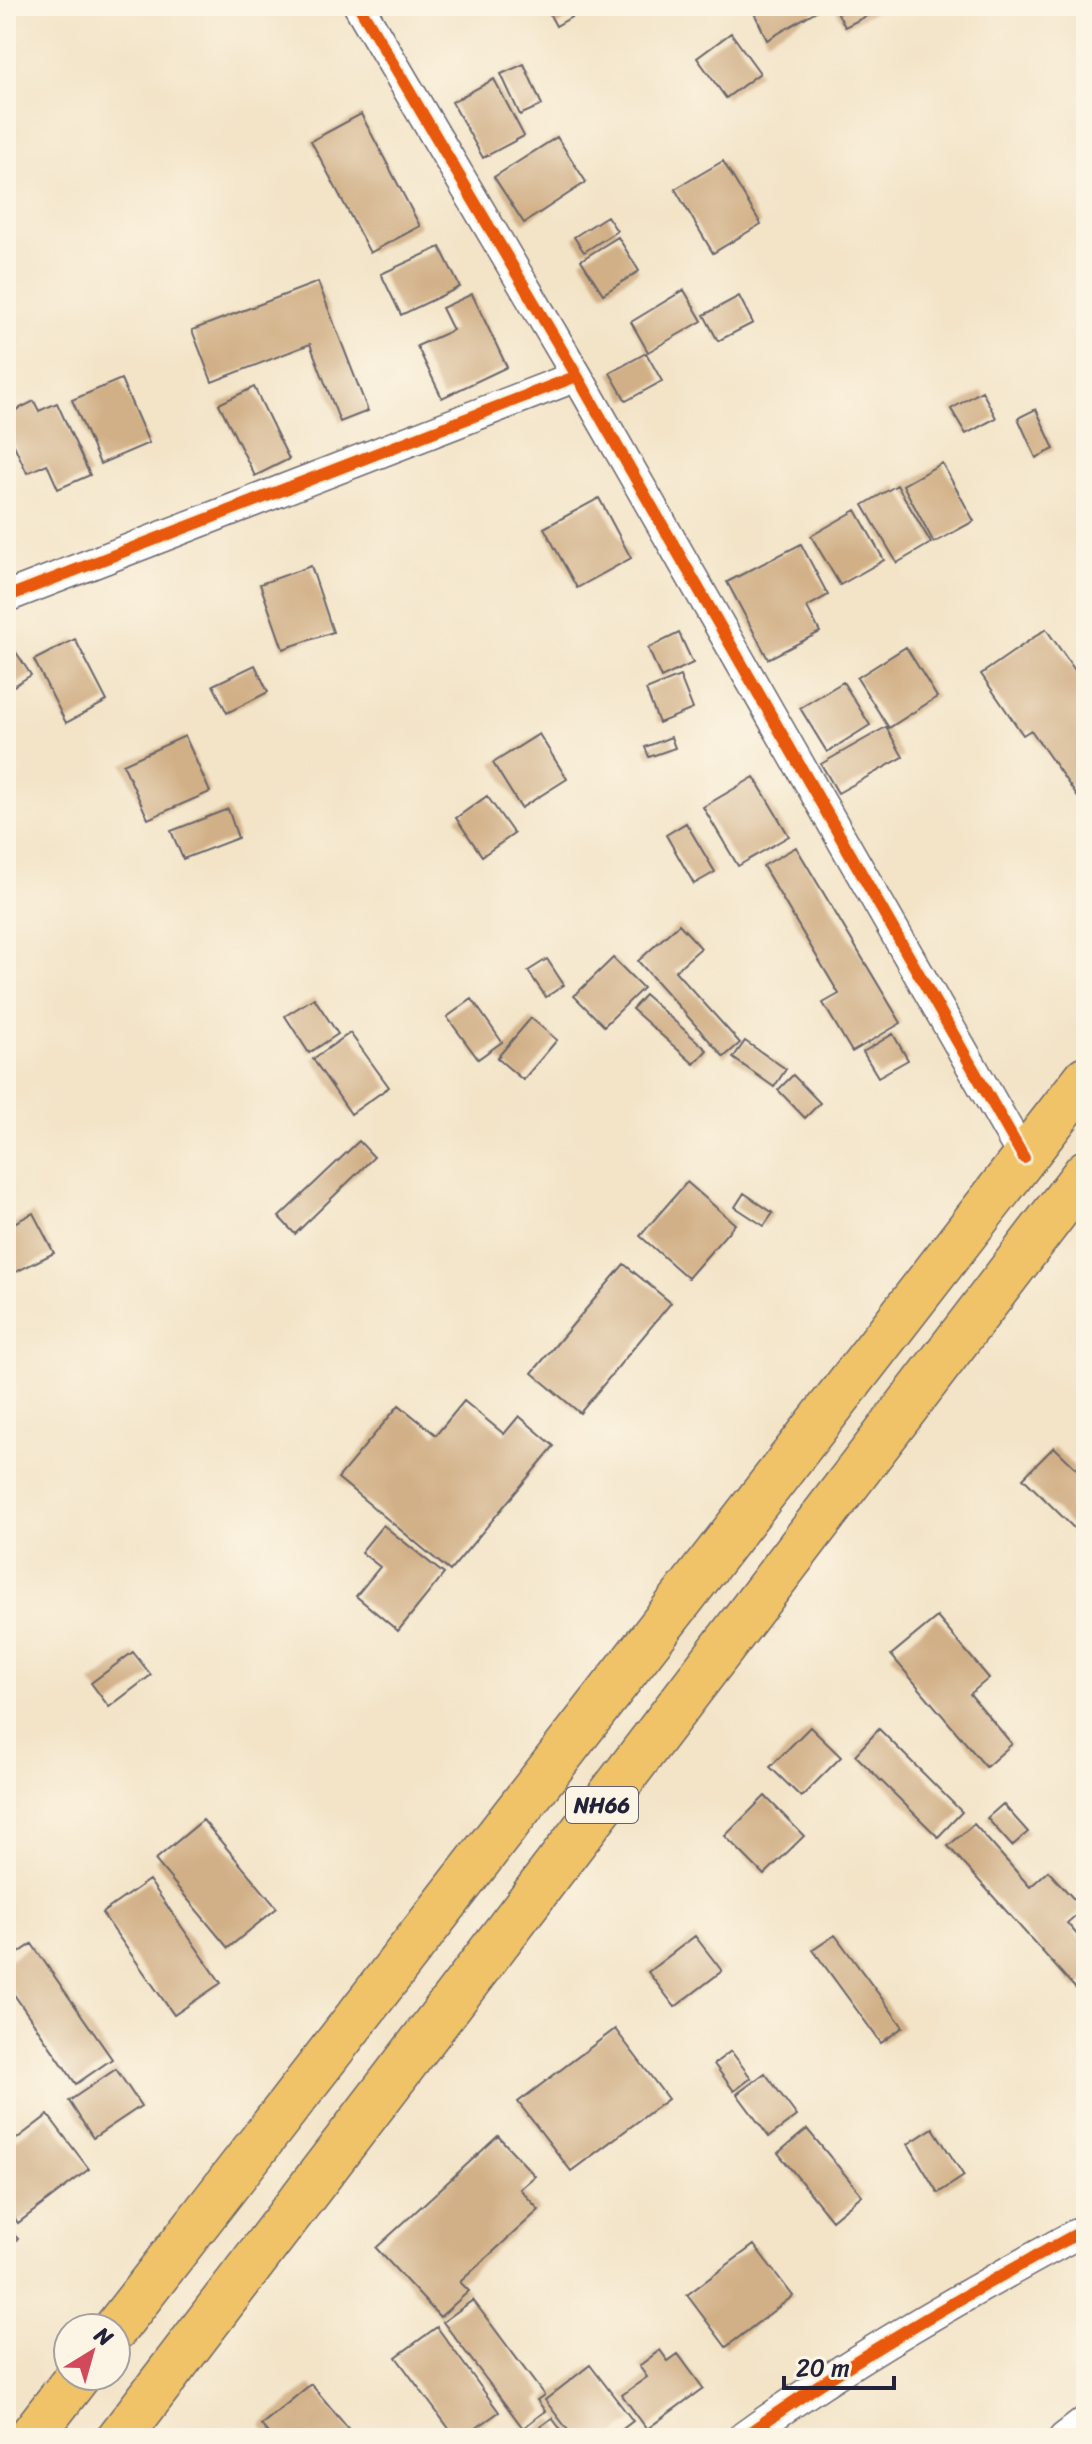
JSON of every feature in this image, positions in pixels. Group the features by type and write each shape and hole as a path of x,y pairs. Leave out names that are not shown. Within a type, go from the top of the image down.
{"highway":[{"name":"NH66","path":"128,2312 1086,1078"},
{"name":"NH66","path":"119,2438 1086,1172"},
{"path":"30,2438 66,2392"}],"street":[{"path":"359,6 577,376 1024,1158"},
{"path":"6,597 577,376"},
{"path":"742,2438 811,2387 963,2296 1086,2229"},
{"path":"1064,2438 1086,2421"}],"building":[{"path":"545,6 590,6 556,26"},
{"path":"751,6 812,6 816,11 767,40"},
{"path":"834,6 886,6 845,27"},
{"path":"731,33 760,73 726,98 697,58"},
{"path":"524,64 542,105 520,115 501,74"},
{"path":"494,79 524,136 483,158 452,102"},
{"path":"361,114 420,226 370,253 311,141"},
{"path":"557,137 586,182 524,223 494,177"},
{"path":"723,161 761,224 713,253 675,189"},
{"path":"607,216 617,231 584,252 574,237"},
{"path":"618,237 639,271 603,294 581,260"},
{"path":"440,247 460,287 401,315 381,274"},
{"path":"318,282 368,411 340,422 310,344 212,382 192,330"},
{"path":"684,290 702,321 648,352 631,322"},
{"path":"472,294 507,367 442,398 417,346 453,330 442,308"},
{"path":"739,296 753,323 718,341 704,315"},
{"path":"646,353 662,381 626,401 610,373"},
{"path":"121,379 149,443 100,464 72,400"},
{"path":"254,387 289,459 255,476 219,404"},
{"path":"982,391 996,418 966,434 951,409"},
{"path":"34,401 39,411 57,403 90,475 58,489 47,464 27,473 6,428 6,415"},
{"path":"1036,409 1054,449 1036,458 1018,418"},
{"path":"942,463 974,521 934,543 903,485"},
{"path":"897,485 931,543 897,563 863,505"},
{"path":"599,498 631,558 577,588 544,528"},
{"path":"856,510 884,560 840,585 811,536"},
{"path":"801,544 828,595 807,607 820,632 768,659 727,582"},
{"path":"311,566 333,632 283,649 260,584"},
{"path":"1046,629 1086,686 1086,809 1031,730 1023,735 981,674"},
{"path":"679,633 693,663 661,678 648,648"},
{"path":"6,637 31,675 6,691"},
{"path":"75,639 107,701 66,723 34,660"},
{"path":"906,647 937,697 889,728 857,678"},
{"path":"255,665 268,692 227,713 213,685"},
{"path":"680,676 693,709 659,723 646,690"},
{"path":"843,682 870,725 827,752 800,708"},
{"path":"886,727 903,757 838,793 821,764"},
{"path":"539,734 567,779 521,808 493,763"},
{"path":"185,736 210,792 148,819 123,764"},
{"path":"671,737 675,748 649,757 645,747"},
{"path":"754,777 789,836 738,866 703,807"},
{"path":"487,796 514,834 482,856 456,818"},
{"path":"228,809 238,838 183,859 171,831"},
{"path":"686,823 715,872 694,884 666,835"},
{"path":"796,847 901,1023 852,1052 823,1003 839,994 763,866"},
{"path":"679,924 701,948 675,971 740,1043 724,1057 638,961"},
{"path":"613,958 643,988 604,1026 574,996"},
{"path":"547,959 564,985 546,997 528,971"},
{"path":"645,995 707,1050 694,1064 632,1009"},
{"path":"314,998 338,1034 309,1053 285,1016"},
{"path":"472,999 502,1042 478,1059 447,1017"},
{"path":"531,1018 557,1040 523,1080 497,1058"},
{"path":"350,1033 389,1087 351,1114 313,1059"},
{"path":"893,1034 908,1060 878,1077 863,1052"},
{"path":"745,1041 786,1069 774,1087 733,1058"},
{"path":"793,1075 820,1103 805,1118 778,1090"},
{"path":"359,1141 374,1157 295,1234 279,1217"},
{"path":"687,1182 735,1224 688,1278 640,1236"},
{"path":"744,1193 773,1213 764,1226 735,1207"},
{"path":"33,1213 54,1253 6,1277 6,1227"},
{"path":"624,1264 671,1303 580,1413 532,1373"},
{"path":"464,1401 504,1434 519,1416 554,1446 450,1571 338,1478 399,1405 436,1435"},
{"path":"1054,1447 1086,1478 1086,1530 1081,1535 1023,1478"},
{"path":"383,1525 444,1574 398,1631 356,1596 380,1567 361,1552"},
{"path":"937,1617 989,1678 970,1694 1012,1744 986,1767 891,1655"},
{"path":"133,1652 151,1675 109,1707 91,1683"},
{"path":"810,1727 841,1757 801,1797 770,1767"},
{"path":"879,1729 962,1812 938,1837 855,1755"},
{"path":"765,1796 804,1836 764,1875 725,1836"},
{"path":"1003,1804 1028,1832 1012,1846 987,1818"},
{"path":"203,1820 277,1908 228,1948 155,1860"},
{"path":"974,1824 1030,1887 1048,1871 1083,1909 1067,1923 1086,1945 1086,1980 1076,1989 948,1846"},
{"path":"149,1880 221,1983 174,2015 102,1913"},
{"path":"835,1935 903,2027 881,2043 813,1950"},
{"path":"695,1936 722,1971 675,2007 648,1972"},
{"path":"32,1944 112,2059 76,2084 6,1983 6,1962"},
{"path":"615,2029 668,2099 571,2171 518,2102"},
{"path":"731,2051 751,2078 734,2091 714,2064"},
{"path":"116,2069 141,2106 93,2138 69,2101"},
{"path":"765,2073 797,2116 769,2137 737,2094"},
{"path":"48,2115 89,2169 18,2223 6,2207 6,2147"},
{"path":"933,2128 964,2176 938,2193 908,2144"},
{"path":"807,2129 862,2195 832,2220 778,2153"},
{"path":"498,2136 535,2176 520,2189 539,2210 460,2282 469,2291 440,2317 376,2248"},
{"path":"6,2226 18,2239 6,2249"},
{"path":"754,2245 793,2296 726,2347 687,2295"},
{"path":"473,2300 544,2395 537,2400 545,2411 523,2428 443,2322"},
{"path":"437,2327 499,2412 462,2438 456,2438 396,2357"},
{"path":"660,2350 668,2361 678,2354 703,2388 647,2429 622,2395 647,2377 639,2366"},
{"path":"590,2365 633,2421 611,2438 574,2438 545,2400"},
{"path":"311,2384 356,2438 272,2438 261,2425"},
{"path":"552,2418 567,2438 525,2438"}],"cycle path":[{"path":"359,6 577,376 1024,1158"},
{"path":"6,597 577,376"},
{"path":"742,2438 825,2381 911,2328 1086,2229"}]}
